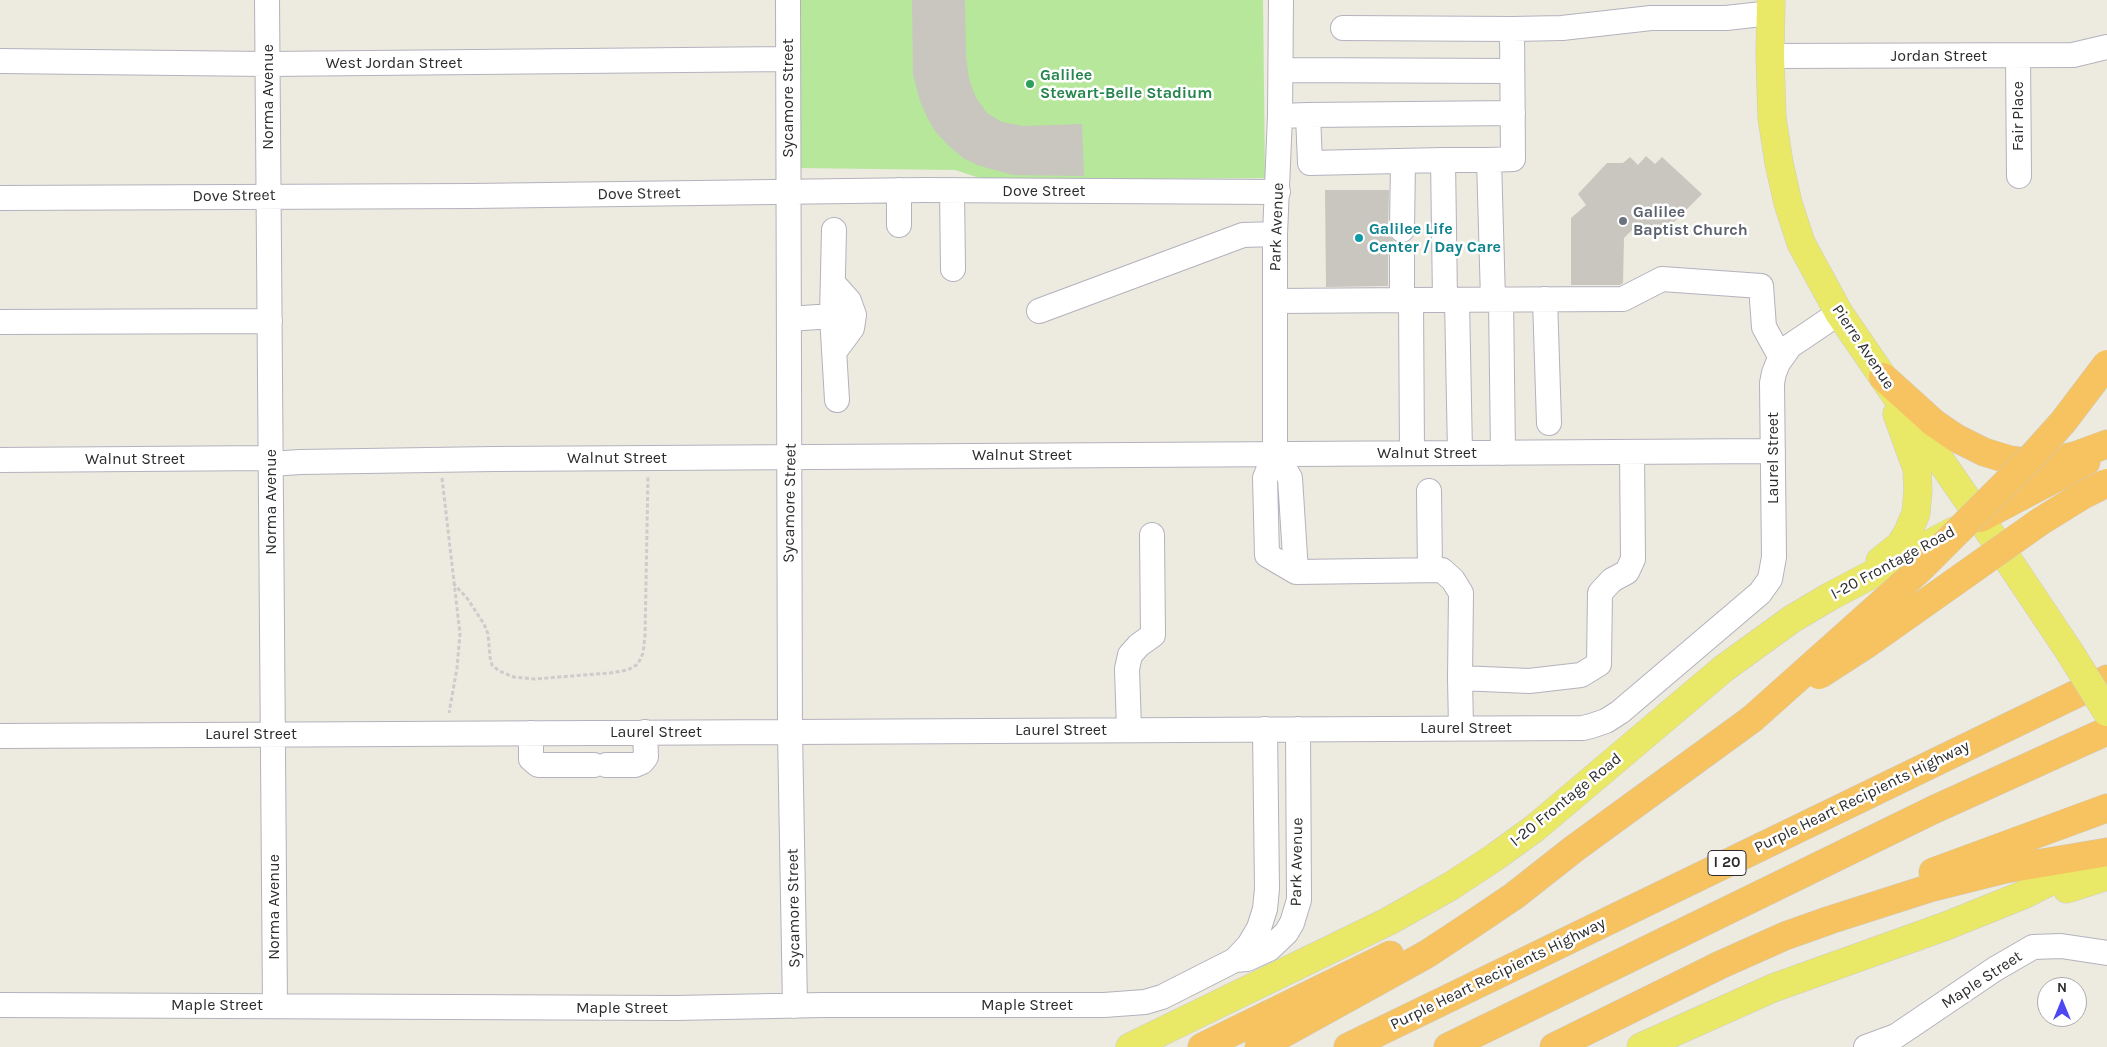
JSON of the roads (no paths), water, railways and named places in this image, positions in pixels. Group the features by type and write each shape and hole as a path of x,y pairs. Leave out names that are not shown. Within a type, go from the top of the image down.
{"highway":[{"path":"1752,719 1920,569 2028,461 2063,422 2107,364"},
{"path":"1883,377 1934,423 1956,438 1984,452 2010,460 2036,462 2056,460 2077,455 2107,444"},
{"path":"1980,518 2107,451"},
{"path":"1259,1047 1434,949 1514,896 1576,848 1752,719 1868,644 2041,520 2083,495 2107,484"},
{"name":"Purple Heart Recipients Highway","path":"1348,1047 2107,679"},
{"name":"I 20","path":"1448,1047 1933,810 2107,731"},
{"path":"1830,920 1869,898 1988,851 2107,808"},
{"path":"1202,1047 1399,950 1460,917 1576,848"},
{"path":"1554,1047 1785,936 1830,920 1930,888 2006,869 2107,853"}],"main road":[{"name":"Pierre Avenue","path":"1771,7 1772,118 1788,204 1801,243 1839,313 1980,518 2069,651 2107,712"},
{"path":"1812,607 1888,556 1900,545 1916,513 1917,469 1883,377"},
{"name":"I-20 Frontage Road","path":"1130,1047 1389,920 1451,886 1495,857 1573,797 1723,669 1792,619 1980,518"},
{"path":"1641,1047 1773,988 1946,926 2023,895 2107,853"},
{"path":"1946,926 2107,876"}],"street":[{"name":"Norma Avenue","path":"267,0 275,1005"},
{"name":"Sycamore Street","path":"788,0 790,732 795,1006"},
{"name":"Park Avenue","path":"1281,0 1280,116 1275,234 1275,453 1265,478 1267,556 1296,572 1430,570"},
{"path":"1343,28 1562,28 1651,18 1726,18 1771,7"},
{"path":"1308,115 1310,163 1513,159 1512,29"},
{"name":"Jordan Street","path":"1770,56 2073,55 2107,47"},
{"name":"Fair Place","path":"2018,56 2019,176"},
{"name":"West Jordan Street","path":"0,61 268,64 788,60"},
{"path":"1281,70 1512,71"},
{"path":"1280,116 1513,113"},
{"path":"1443,160 1460,453"},
{"path":"1489,160 1503,453"},
{"path":"1402,230 1403,161"},
{"path":"899,190 899,224"},
{"name":"Dove Street","path":"0,198 268,195 472,196 899,190 1278,192"},
{"path":"952,190 953,269"},
{"path":"834,230 832,316 837,400"},
{"path":"1039,311 1243,235 1275,234"},
{"path":"1402,256 1407,300 1412,453"},
{"path":"1275,301 1623,299 1662,279 1761,286 1764,327 1781,358"},
{"path":"833,283 849,301 854,315 852,328 835,351"},
{"path":"1545,299 1549,423"},
{"name":"Laurel Street","path":"0,736 1583,728 1606,721 1620,712 1760,593 1770,579 1774,557 1772,384 1774,373 1781,358 1790,346 1839,313"},
{"path":"789,319 832,316"},
{"path":"0,322 270,321"},
{"name":"Walnut Street","path":"0,460 300,462 1275,453 1773,452"},
{"path":"1460,678 1529,681 1581,675 1600,664 1600,594 1612,580 1627,572 1633,559 1632,453"},
{"path":"1429,491 1430,570 1442,570 1453,580 1460,593 1461,728"},
{"path":"1129,729 1127,669 1130,655 1139,645 1153,635 1152,535"},
{"name":"Park Avenue","path":"1235,960 1249,946 1259,928 1265,909 1267,889 1265,729"},
{"name":"Park Avenue","path":"1235,960 1247,959 1269,949 1286,933 1297,912 1299,900 1298,729"},
{"path":"530,733 531,758 538,765 635,765 642,762 646,757 646,732"},
{"name":"Maple Street","path":"1866,1047 1896,1036 1995,969 2033,947 2061,946 2107,953"},
{"name":"Maple Street","path":"0,1005 275,1005 548,1008 1104,1005 1144,1002 1162,997 1235,960"}],"place":[{"name":"Galilee Stewart-Belle Stadium","path":"1030,84"},
{"name":"Galilee Baptist Church","path":"1623,221"},
{"name":"Galilee Life Center / Day Care","path":"1359,238"}]}
